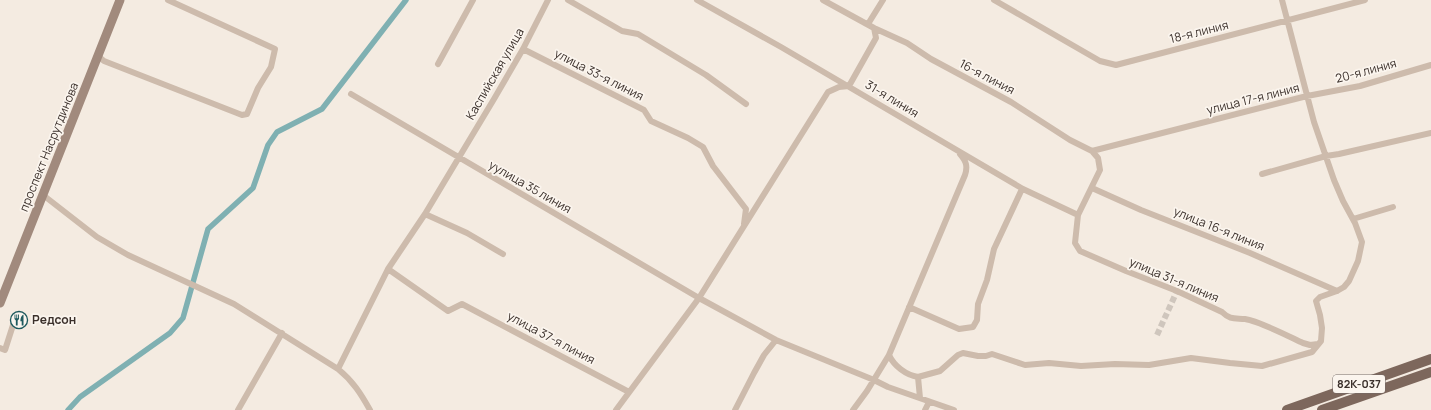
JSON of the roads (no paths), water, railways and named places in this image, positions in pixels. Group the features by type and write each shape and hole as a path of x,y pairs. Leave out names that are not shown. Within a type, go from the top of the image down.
{"main road":[{"name":"проспект Насрутдинова","path":"0,303 120,0"},
{"name":"82К-037","path":"1287,410 1431,359"},
{"path":"1322,410 1431,372"}],"street":[{"path":"98,56 104,61 242,115 247,114 258,88 271,67 275,49 168,0"},
{"path":"438,64 473,0"},
{"name":"Каспийская улица","path":"338,370 388,269 425,214 459,158 522,49 548,0"},
{"path":"568,0 622,31 638,34 706,75 746,104"},
{"name":"31-я линия","path":"697,0 849,86 1022,189 1078,214"},
{"name":"16-я линия","path":"823,0 870,26 907,43 930,59 1011,102 1070,140 1092,151"},
{"path":"616,410 699,298 828,92 839,87 849,86 876,38 870,26 883,0"},
{"name":"18-я линия","path":"994,0 1100,61 1116,65 1365,0"},
{"path":"1282,0 1307,96"},
{"name":"улица 33-я линия","path":"522,49 644,110 650,121 688,138 703,147 713,166 746,209 742,230"},
{"name":"20-я линия","path":"1307,96 1360,86 1431,65"},
{"name":"уулица 35 линия","path":"351,94 699,298 776,340 888,387 954,410"},
{"name":"улица 17-я линия","path":"1092,151 1307,96 1326,156 1343,201 1353,219 1362,242 1358,261 1349,281 1344,287 1337,291"},
{"path":"1262,174 1326,156 1431,133"},
{"path":"853,410 867,391 889,355 966,170 965,159 956,150"},
{"path":"1078,214 1100,170 1098,158 1092,151"},
{"name":"улица 16-я линия","path":"1092,188 1141,210 1250,253 1337,291"},
{"path":"909,307 959,329 973,327 977,320 978,304 994,249 1022,189"},
{"path":"43,195 97,237 128,255 234,304 282,333 349,378 362,394 370,410"},
{"path":"1353,219 1393,207"},
{"path":"425,214 467,233 503,254"},
{"name":"улица 31-я линия","path":"1078,214 1075,243 1084,254 1177,291 1222,312 1226,317 1246,319 1255,322 1303,344 1318,344"},
{"name":"улица 37-я линия","path":"388,269 448,311 462,304 630,392"},
{"path":"889,355 896,365 906,373 918,377 940,371 958,355 963,353 978,356 992,354 1024,365 1049,363 1081,366 1115,364 1149,365 1191,358 1262,366 1312,352 1321,341 1322,328 1316,301 1320,297 1337,291"},
{"path":"0,348 5,350 14,322"},
{"path":"238,410 282,333"},
{"path":"735,410 764,355 776,340"},
{"path":"918,377 920,398"},
{"path":"925,410 929,402"}],"waterway":[{"path":"68,410 80,397 170,333 183,318 208,229 253,188 268,145 277,132 322,109 406,0"}],"tunnel":[{"path":"1157,335 1177,291"}],"place":[{"name":"Редсон","path":"19,320"}]}
